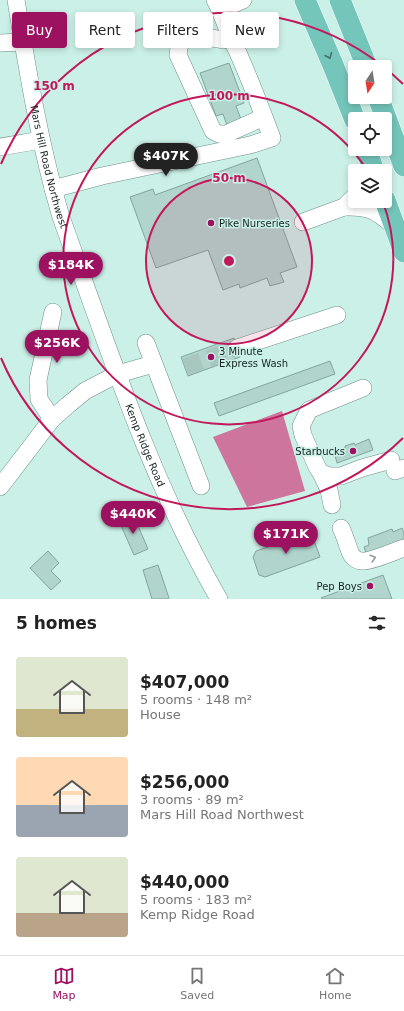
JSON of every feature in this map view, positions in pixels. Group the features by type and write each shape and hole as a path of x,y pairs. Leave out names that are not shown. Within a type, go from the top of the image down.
{"main road":[{"path":"340,0 364,60"},
{"path":"304,3 333,65 352,112"},
{"path":"381,104 402,158"},
{"path":"388,208 404,252"}],"street":[{"name":"Mars Hill Road Northwest","path":"16,0 18,12"},
{"path":"221,14 217,5 243,0"},
{"path":"221,40 192,35 183,39 179,47 178,54 213,131 219,134 226,134 264,117"},
{"path":"0,43 12,42"},
{"name":"Mars Hill Road Northwest","path":"24,48 41,140 53,189 118,374"},
{"path":"53,189 102,176 250,145 272,138 236,48"},
{"path":"0,147 41,140"},
{"path":"303,222 348,201"},
{"path":"367,208 377,212 394,226"},
{"path":"52,419 39,399 38,380 53,312"},
{"path":"237,348 337,315"},
{"path":"146,343 201,486"},
{"path":"0,487 52,419 85,391 118,374 153,364"},
{"name":"Kemp Ridge Road","path":"118,374 141,437 180,526 220,599"},
{"path":"341,476 337,488 337,503 317,467 303,435 301,426 309,410 365,391 311,416 307,424 307,434 322,467 332,471 395,463"},
{"path":"321,473 330,476 341,476 362,468 395,463"},
{"path":"341,528 345,535 350,553 361,561 404,548"}],"shaded area":[{"path":"282,411 305,491 247,507 213,437"}],"building":[{"path":"229,63 244,103 236,106 242,122 228,128 223,114 216,116 200,73"},
{"name":"Pike Nurseries","path":"257,158 297,267 280,273 284,282 270,286 267,278 240,288 239,284 223,290 208,250 156,268 130,197 153,189 155,195"},
{"name":"3 Minute Express Wash","path":"234,338 240,357 188,376 181,357"},
{"path":"330,361 335,374 219,416 214,403"},
{"name":"Starbucks","path":"369,439 373,450 337,463 334,452 345,448 345,446 354,443 355,445"},
{"path":"133,514 148,549 134,555 119,521"},
{"path":"402,528 404,533 404,541 367,556 364,547 369,545 368,538 392,529 393,532"},
{"path":"311,532 320,557 265,577 259,575 253,557 256,551"},
{"path":"48,551 59,563 51,571 61,581 51,590 30,568"},
{"path":"158,565 169,598 167,599 152,599 143,570"},
{"name":"Pep Boys","path":"383,575 392,599 321,598"}],"tunnel":[{"path":"185,367 237,348"}],"place":[{"name":"Pike Nurseries","path":"211,223"},
{"name":"3 Minute Express Wash","path":"211,357"},
{"name":"Starbucks","path":"353,451"},
{"name":"Pep Boys","path":"370,586"}]}
